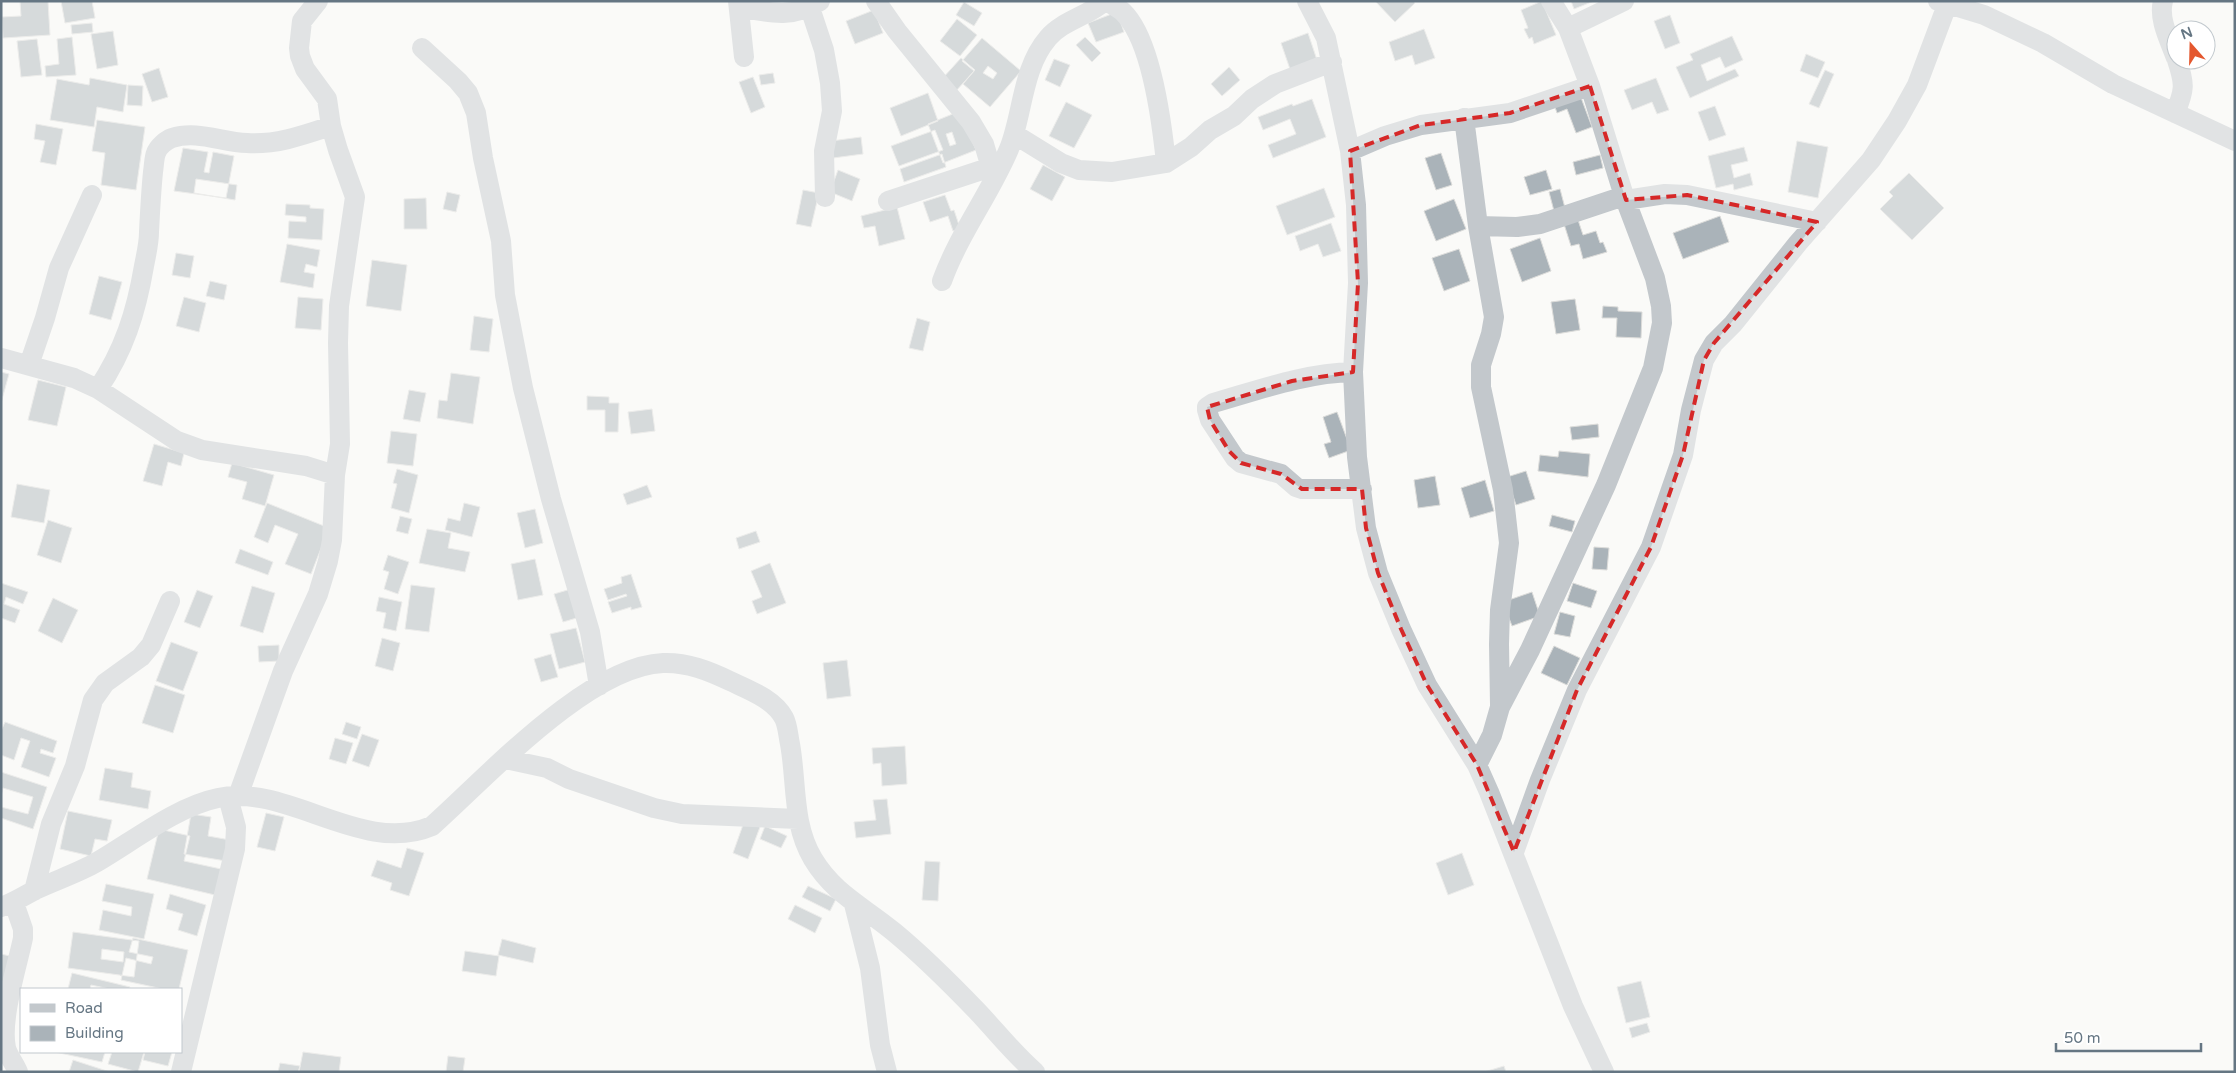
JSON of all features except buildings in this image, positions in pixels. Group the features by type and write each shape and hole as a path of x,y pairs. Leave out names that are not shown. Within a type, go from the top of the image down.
{"street":[{"path":"181,1072 235,849 236,827 233,797 283,671 318,594 332,540 335,475 340,444 339,306 355,197 331,126 327,99 305,69 299,48 302,21 318,1"},
{"path":"876,1 897,31 971,122 984,144 992,173"},
{"path":"942,281 992,173 1014,134 1023,97 1039,50 1049,37 1058,30 1098,8 1106,1 1123,12 1141,41 1159,99 1166,163"},
{"path":"1307,1 1326,38 1350,151 1356,205 1358,282 1353,372 1357,457 1366,528 1378,573 1401,629 1428,685 1477,765 1514,852 1573,1006 1604,1072"},
{"path":"1477,765 1492,735 1500,707 1530,650 1606,485 1653,368 1662,323 1662,306 1655,278 1625,198 1590,86 1568,28 1551,1"},
{"path":"1568,28 1624,1"},
{"path":"2163,1 2161,8 2166,31"},
{"path":"1514,852 1540,780 1577,690 1651,547 1683,455 1690,410 1704,360 1714,343 1733,324 1871,160 1897,121 1917,85 1943,3 1984,15 2043,43 2113,84 2235,141"},
{"path":"744,57 739,4 782,14 800,12 815,4 830,83 832,111 824,151 825,197"},
{"path":"422,48 458,81 468,93 476,113 483,158 501,241 505,295 523,388 551,499 590,632 599,686"},
{"path":"1014,134 1061,163 1079,170 1112,172 1166,163 1191,147 1210,130 1234,116 1252,99 1275,84 1332,62"},
{"path":"2175,113 2183,95 2184,86 2179,70"},
{"path":"1350,151 1385,136 1421,125 1510,113 1590,86"},
{"path":"1464,118 1478,226 1494,317 1481,365 1481,387 1503,490 1509,543 1500,610 1498,644 1500,707"},
{"path":"98,389 114,365 126,340 135,310 149,235 150,200 156,154 161,146 170,138 188,135 245,143 269,143 290,139 331,126"},
{"path":"888,201 992,173"},
{"path":"28,365 45,318 59,268 92,194"},
{"path":"1478,226 1518,227 1540,224 1625,198 1665,194 1687,195 1817,222"},
{"path":"1,358 74,378 98,389 176,440 202,450 306,466 335,475"},
{"path":"1353,372 1330,373 1292,381 1213,404 1207,407 1207,410 1228,451 1241,463 1281,474 1296,487 1302,489 1362,489"},
{"path":"34,891 51,824 75,766 93,700 104,683 141,657 151,645 170,601"},
{"path":"18,1072 6,1048 5,1031 6,1012 23,938 21,923 8,905 96,862 164,821 211,800 233,797 269,801 377,832 402,834 420,831 432,826 505,759 565,708 599,686 642,667 662,663 681,664 709,671 778,708 787,727 793,757 798,819 812,857 822,874 854,904 894,932 968,1001 1035,1072"},
{"path":"505,759 547,768 569,779 654,808 682,814 798,819"},
{"path":"854,904 870,968 880,1045 887,1072"},
{"path":"187,1049 196,1072"}],"highlighted area":[{"path":"1590,86 1626,200 1687,195 1817,222 1714,343 1704,360 1683,455 1651,547 1577,690 1514,852 1477,765 1427,685 1401,629 1378,573 1366,528 1362,489 1302,489 1281,474 1241,463 1229,451 1210,420 1207,407 1292,381 1353,372 1358,283 1350,151 1421,125 1510,113"}]}
